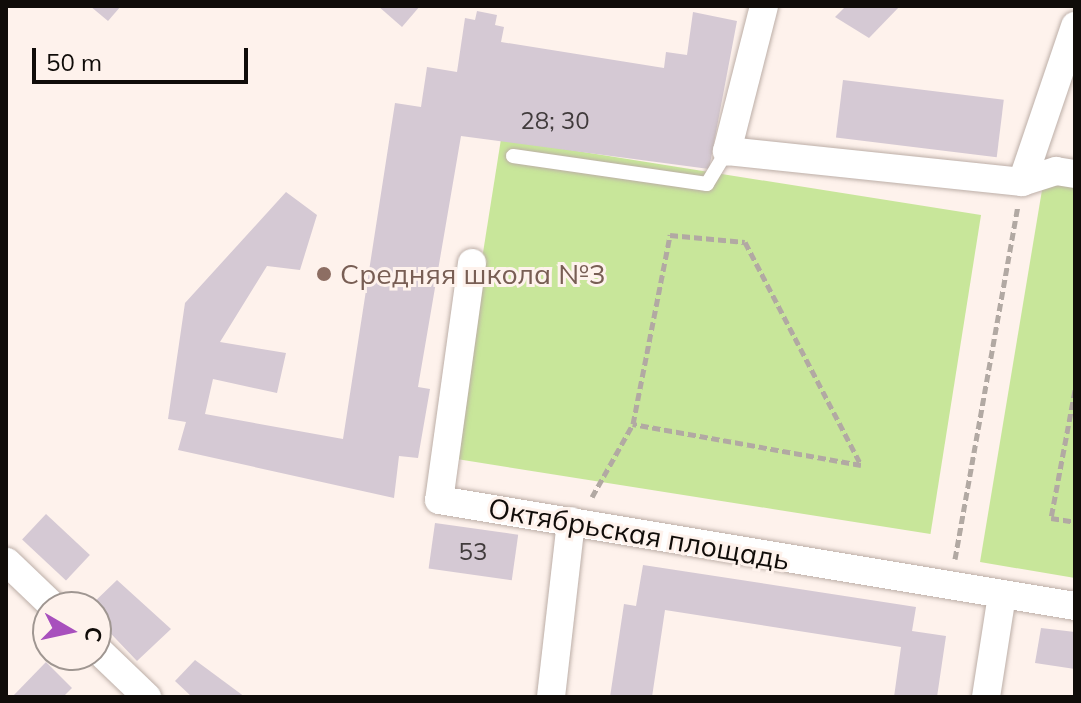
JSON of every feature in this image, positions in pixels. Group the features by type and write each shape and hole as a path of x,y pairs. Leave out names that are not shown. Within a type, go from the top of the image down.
{"street":[{"path":"764,6 727,151 1022,182 1056,171 1075,174"},
{"path":"1022,182 1075,26"},
{"name":"Октябрьская площадь","path":"472,263 439,500 950,588 1075,606"},
{"path":"551,697 574,522"},
{"path":"7,562 37,591"},
{"path":"986,697 1002,595"},
{"path":"112,663 147,697"}],"lane":[{"path":"513,156 707,184 727,151"}],"path":[{"path":"950,588 1022,182"},
{"path":"574,522 633,424 670,235 745,242 861,465 633,424"},
{"path":"1075,390 1051,518 1075,522"}],"green space":[{"path":"501,139 981,215 930,534 450,458"},
{"path":"1044,178 1075,184 1075,578 980,562"}],"building":[{"path":"90,6 121,6 108,21"},
{"path":"378,6 420,6 402,27"},
{"path":"846,6 900,6 869,38 835,17"},
{"name":"Средняя школа №3","path":"477,11 497,15 495,25 504,27 501,42 664,68 666,52 687,55 693,12 737,21 709,169 461,136 418,387 430,389 418,458 399,456 394,498 178,450 186,422 168,419 185,303 286,192 317,215 300,270 267,266 220,342 286,353 277,393 213,379 205,414 343,439 395,103 421,107 427,67 457,72 465,18 475,20"},
{"path":"843,80 1004,100 997,157 836,138"},
{"path":"46,514 90,555 66,581 22,540"},
{"path":"435,523 518,535 512,580 429,569"},
{"path":"643,565 916,607 912,631 946,636 937,697 894,697 901,647 665,610 652,697 610,697 624,604 636,606"},
{"path":"117,580 171,629 137,661 112,635 112,591 106,591"},
{"path":"1041,628 1075,632 1075,669 1035,663"},
{"path":"195,660 245,697 192,697 175,681"},
{"path":"37,671 55,671 72,688 63,697 12,697"}],"place":[{"name":"Средняя школа №3","path":"324,274"}]}
